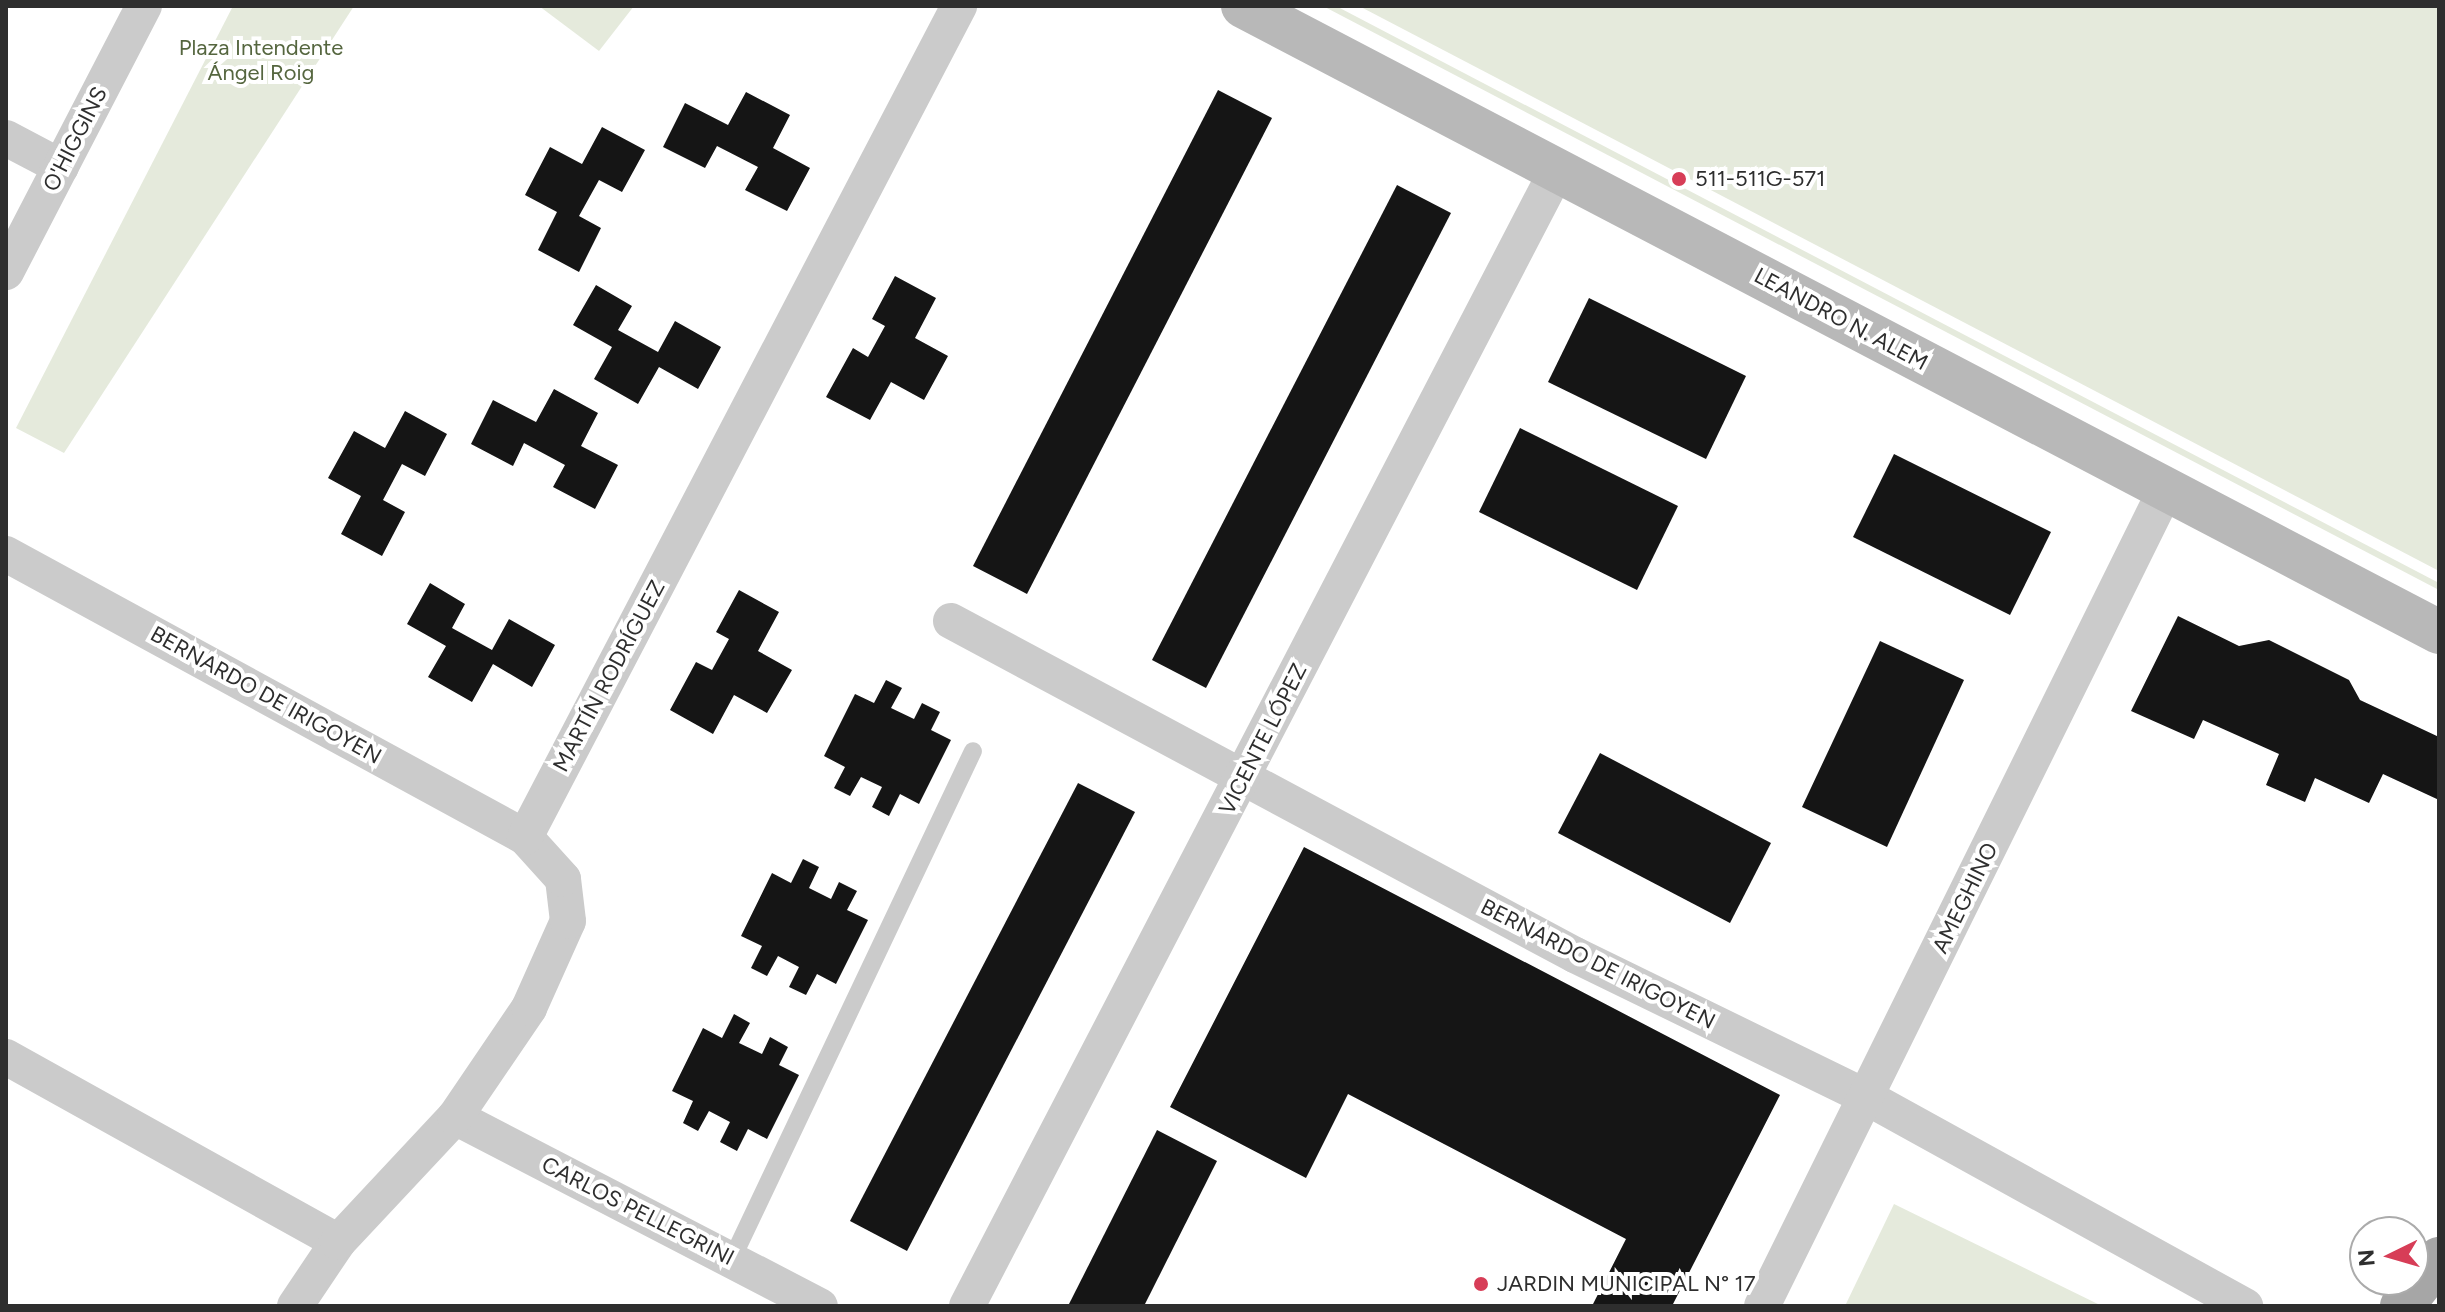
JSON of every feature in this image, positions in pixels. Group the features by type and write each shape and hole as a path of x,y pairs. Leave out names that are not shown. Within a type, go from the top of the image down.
{"main road":[{"name":"LEANDRO N. ALEM","path":"1243,6 2439,632"},
{"path":"2402,1306 2439,1259"}],"street":[{"name":"O'HIGGINS","path":"6,272 144,6"},
{"name":"MARTÍN RODRÍGUEZ","path":"525,837 959,6"},
{"path":"6,138 61,167"},
{"name":"VICENTE LÓPEZ","path":"967,1306 1557,170"},
{"name":"AMEGHINO","path":"1762,1306 1868,1098 2166,489"},
{"name":"BERNARDO DE IRIGOYEN","path":"6,554 525,837"},
{"name":"BERNARDO DE IRIGOYEN","path":"951,621 1575,955 1868,1098 2245,1306"},
{"path":"295,1306 338,1242 455,1117 529,1008 568,921 563,879 525,837"},
{"path":"6,1057 338,1242"},
{"name":"CARLOS PELLEGRINI","path":"455,1117 820,1306"}],"lane":[{"path":"732,1259 973,751"}],"green space":[{"name":"Plaza Intendente Ángel Roig","path":"233,6 354,6 64,453 16,428"},
{"path":"539,6 634,6 599,51"},
{"path":"1323,6 1336,6 2439,583 2439,590"},
{"path":"1359,6 2439,6 2439,571"},
{"path":"1894,1204 2102,1306 1845,1306"}],"building":[{"path":"1218,90 1272,118 1027,594 973,566"},
{"path":"746,92 790,115 773,148 810,168 787,211 745,190 758,167 717,146 705,168 663,147 685,103 728,125"},
{"path":"602,127 645,150 622,192 599,180 579,216 601,228 579,272 538,250 557,212 525,195 550,147 582,164"},
{"path":"1397,185 1451,213 1206,688 1152,660"},
{"path":"895,276 936,298 915,338 948,356 924,400 891,382 870,420 826,397 853,348 868,357 885,326 872,319"},
{"path":"596,285 632,306 618,330 658,352 675,321 721,347 698,389 659,367 638,404 594,379 612,347 573,325"},
{"path":"1589,298 1746,376 1706,459 1548,382"},
{"path":"554,389 598,413 581,446 618,465 595,509 553,487 565,465 524,443 513,466 471,444 493,400 536,422"},
{"path":"405,411 447,434 425,476 402,464 383,500 405,512 382,556 341,534 361,496 328,478 354,431 385,448"},
{"path":"1520,428 1678,506 1637,590 1479,512"},
{"path":"1894,454 2051,532 2010,615 1853,537"},
{"path":"430,583 465,604 452,628 492,650 509,619 555,645 532,687 493,664 472,702 428,677 446,646 407,624"},
{"path":"739,590 779,612 758,651 792,670 767,713 734,695 713,734 670,710 696,662 712,670 729,639 716,632"},
{"path":"2178,616 2239,646 2269,640 2349,680 2360,700 2439,737 2439,800 2383,774 2369,803 2315,778 2305,802 2266,785 2279,754 2203,720 2194,739 2131,711"},
{"path":"1880,641 1964,680 1887,847 1802,807"},
{"path":"886,680 902,688 891,708 914,719 922,703 940,712 931,730 951,740 919,804 900,794 889,816 872,807 882,787 861,777 850,796 834,788 845,767 824,756 855,694 874,703"},
{"path":"1600,753 1771,843 1730,923 1558,833"},
{"path":"1078,783 1135,812 907,1251 850,1221"},
{"path":"1304,847 1780,1095 1672,1306 1592,1306 1626,1239 1348,1094 1306,1178 1170,1107"},
{"path":"803,859 819,867 809,888 831,899 839,882 857,891 847,910 868,920 836,984 817,974 806,995 789,987 799,967 778,956 767,976 751,968 762,946 741,936 772,873 791,883"},
{"path":"734,1014 750,1023 739,1043 762,1054 770,1037 788,1047 779,1065 799,1075 767,1139 748,1129 737,1151 720,1142 730,1122 709,1111 698,1131 683,1123 693,1101 672,1091 703,1028 722,1038"},
{"path":"1157,1130 1217,1161 1144,1306 1068,1306"}],"place":[{"name":"511-511G-571","path":"1679,179"},
{"name":"JARDIN MUNICIPAL N° 17","path":"1481,1284"}]}
